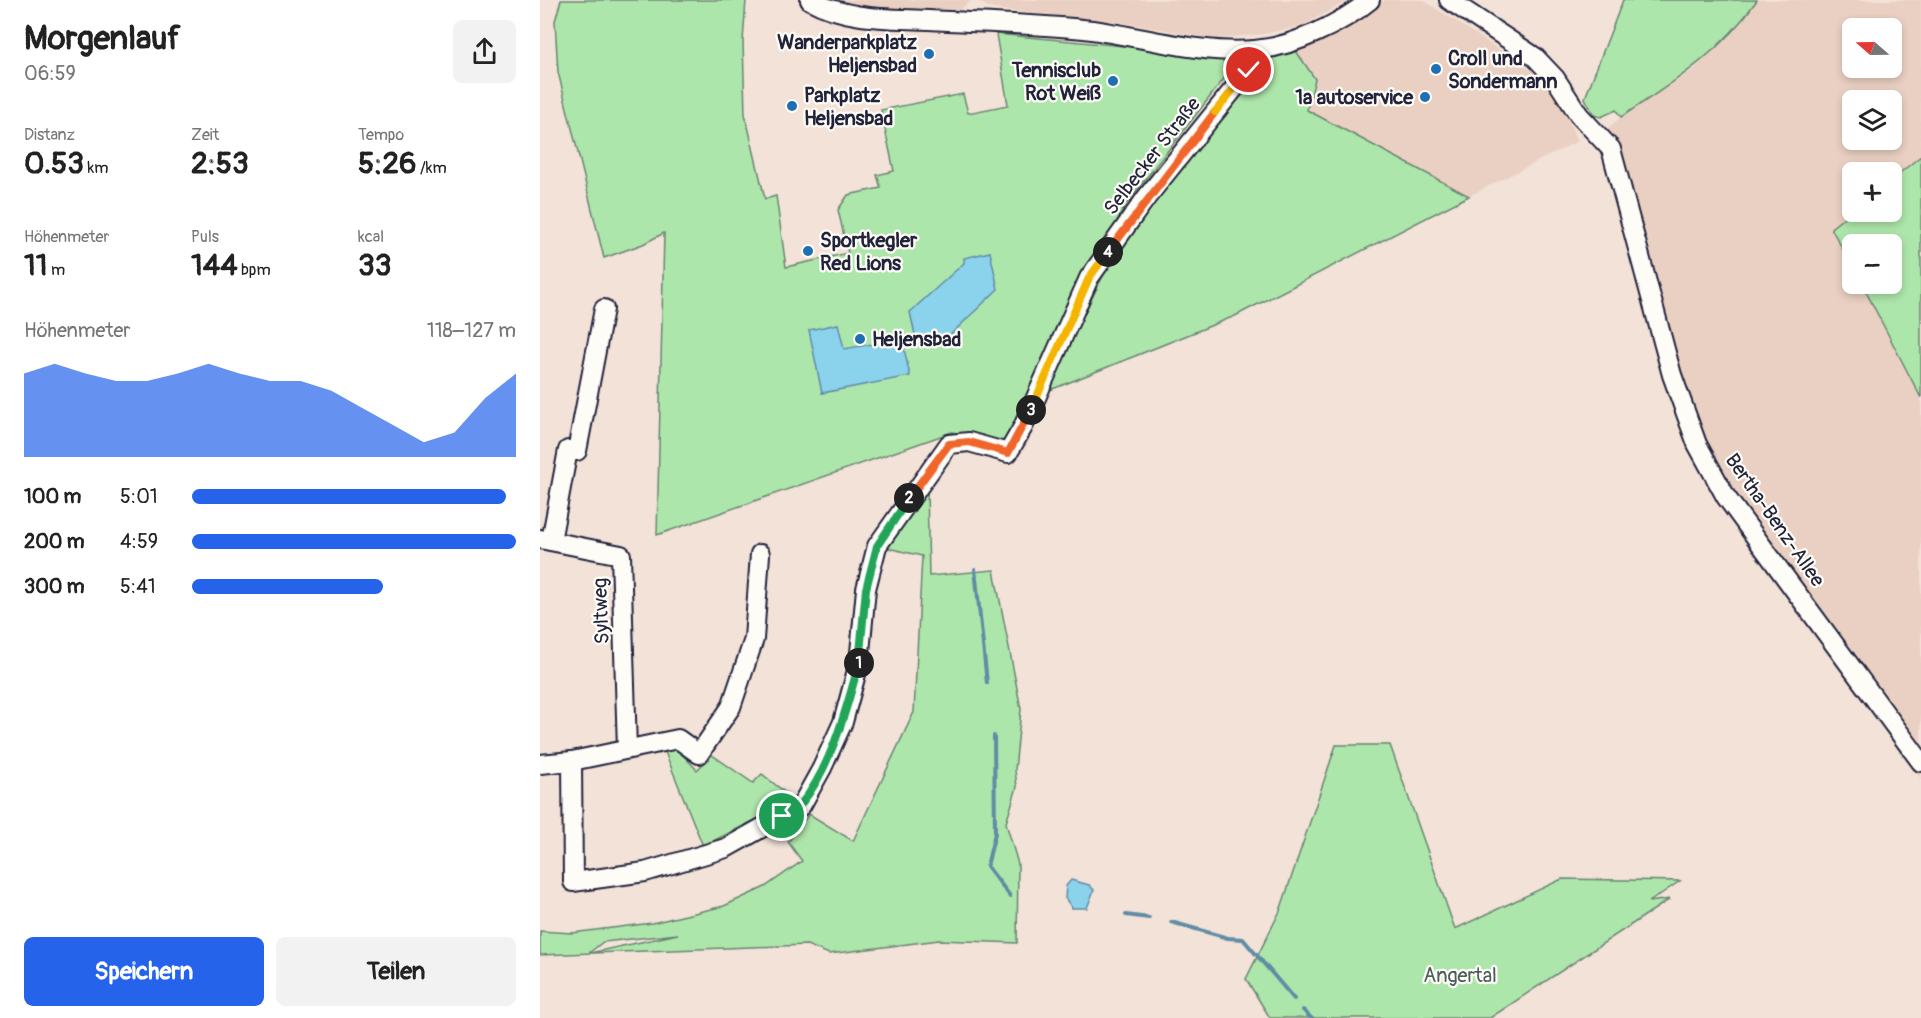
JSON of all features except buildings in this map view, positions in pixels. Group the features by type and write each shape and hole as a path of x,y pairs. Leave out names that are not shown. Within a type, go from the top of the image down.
{"street":[{"path":"810,0 856,16 1091,30 1211,48 1255,50 1299,39 1329,27 1354,13 1370,0"},
{"name":"Bertha-Benz-Allee","path":"1449,0 1535,57 1555,78 1579,115 1604,140 1615,157 1672,375 1697,444 1713,475 1921,762"},
{"name":"Selbecker Straße","path":"572,760 573,882 645,872 726,848 801,806 843,722 859,663 866,589 877,546 949,444 969,442 1008,453 1023,428 1089,278 1146,198 1249,70 1255,50"},
{"path":"545,540 568,450 577,451 604,309"},
{"name":"Syltweg","path":"545,540 621,555 627,749"},
{"path":"540,764 678,739 699,754 731,707 754,639 760,554"}],"shaded area":[{"path":"829,0 972,0 957,12 898,15"},
{"path":"975,0 1349,0 1302,26 1264,34 1213,39 1132,24 993,9"},
{"path":"1385,0 1423,0 1537,74 1561,106 1578,141 1469,196 1307,110 1315,79 1294,48"},
{"path":"1757,0 1921,0 1921,156 1902,171 1902,162 1842,162 1842,220 1832,228 1842,247 1842,294 1867,294 1921,398 1921,779 1689,444 1670,399 1601,145 1608,128 1621,117 1693,70 1728,37"}],"green space":[{"name":"Heljensbad","path":"561,0 746,0 743,41 745,114 765,199 776,196 786,267 848,253 838,210 848,195 881,188 877,175 894,171 881,110 963,94 968,113 1008,105 996,34 1241,57 1127,203 1081,285 1006,443 952,432 657,535 664,233 643,244 604,258 558,72 555,21"},
{"path":"1623,0 1757,0 1728,36 1678,79 1621,117 1616,110 1601,117 1594,115 1585,98"},
{"path":"1294,48 1315,79 1307,110 1469,196 1235,316 1045,392 1110,262 1184,159 1266,59"},
{"path":"1921,156 1921,398 1867,294 1902,294 1902,234 1842,234 1842,248 1831,228 1842,219 1842,222 1902,222 1902,171"},
{"path":"927,491 929,576 994,570 1021,709 1015,770 1017,787 1006,823 1018,864 1017,943 939,940 829,954 807,945 540,955 540,931 572,933 652,923 724,906 765,887 802,861 788,842 809,814 853,841 914,712 922,556 888,548","holes":["678,934 590,953 603,942"]},
{"name":"Angertal","path":"1336,745 1390,745 1455,929 1562,879 1680,881 1649,902 1670,899 1490,1018 1270,1018 1246,979 1280,911"},
{"path":"676,748 697,770 712,755 753,783 762,774 787,794 757,819 703,846 665,752"}],"water":[{"path":"990,252 998,289 946,339 917,344 910,312 964,263 964,258"},
{"path":"838,324 844,349 902,339 910,376 822,393 809,330"},
{"path":"1071,880 1089,885 1094,890 1087,908 1072,908 1065,898 1066,886"}],"waterway":[{"path":"975,569 987,683"},
{"path":"994,736 995,833 987,866 1010,896"},
{"path":"1126,915 1149,918"},
{"path":"1171,922 1228,938 1243,939 1294,999"},
{"path":"1303,1010 1311,1018"}],"place":[{"name":"Wanderparkplatz Heljensbad","path":"929,54"},
{"name":"Croll und Sondermann","path":"1436,69"},
{"name":"Tennisclub Rot Weiß","path":"1113,81"},
{"name":"1a autoservice","path":"1425,97"},
{"name":"Parkplatz Heljensbad","path":"792,106"},
{"name":"Sportkegler Red Lions","path":"808,251"},
{"name":"Heljensbad","path":"860,339"}],"route":[{"path":"782,816 801,806 843,722 859,663 866,589 877,546 949,444 969,442 1008,453 1023,428 1089,278 1146,198 1249,70"}]}
